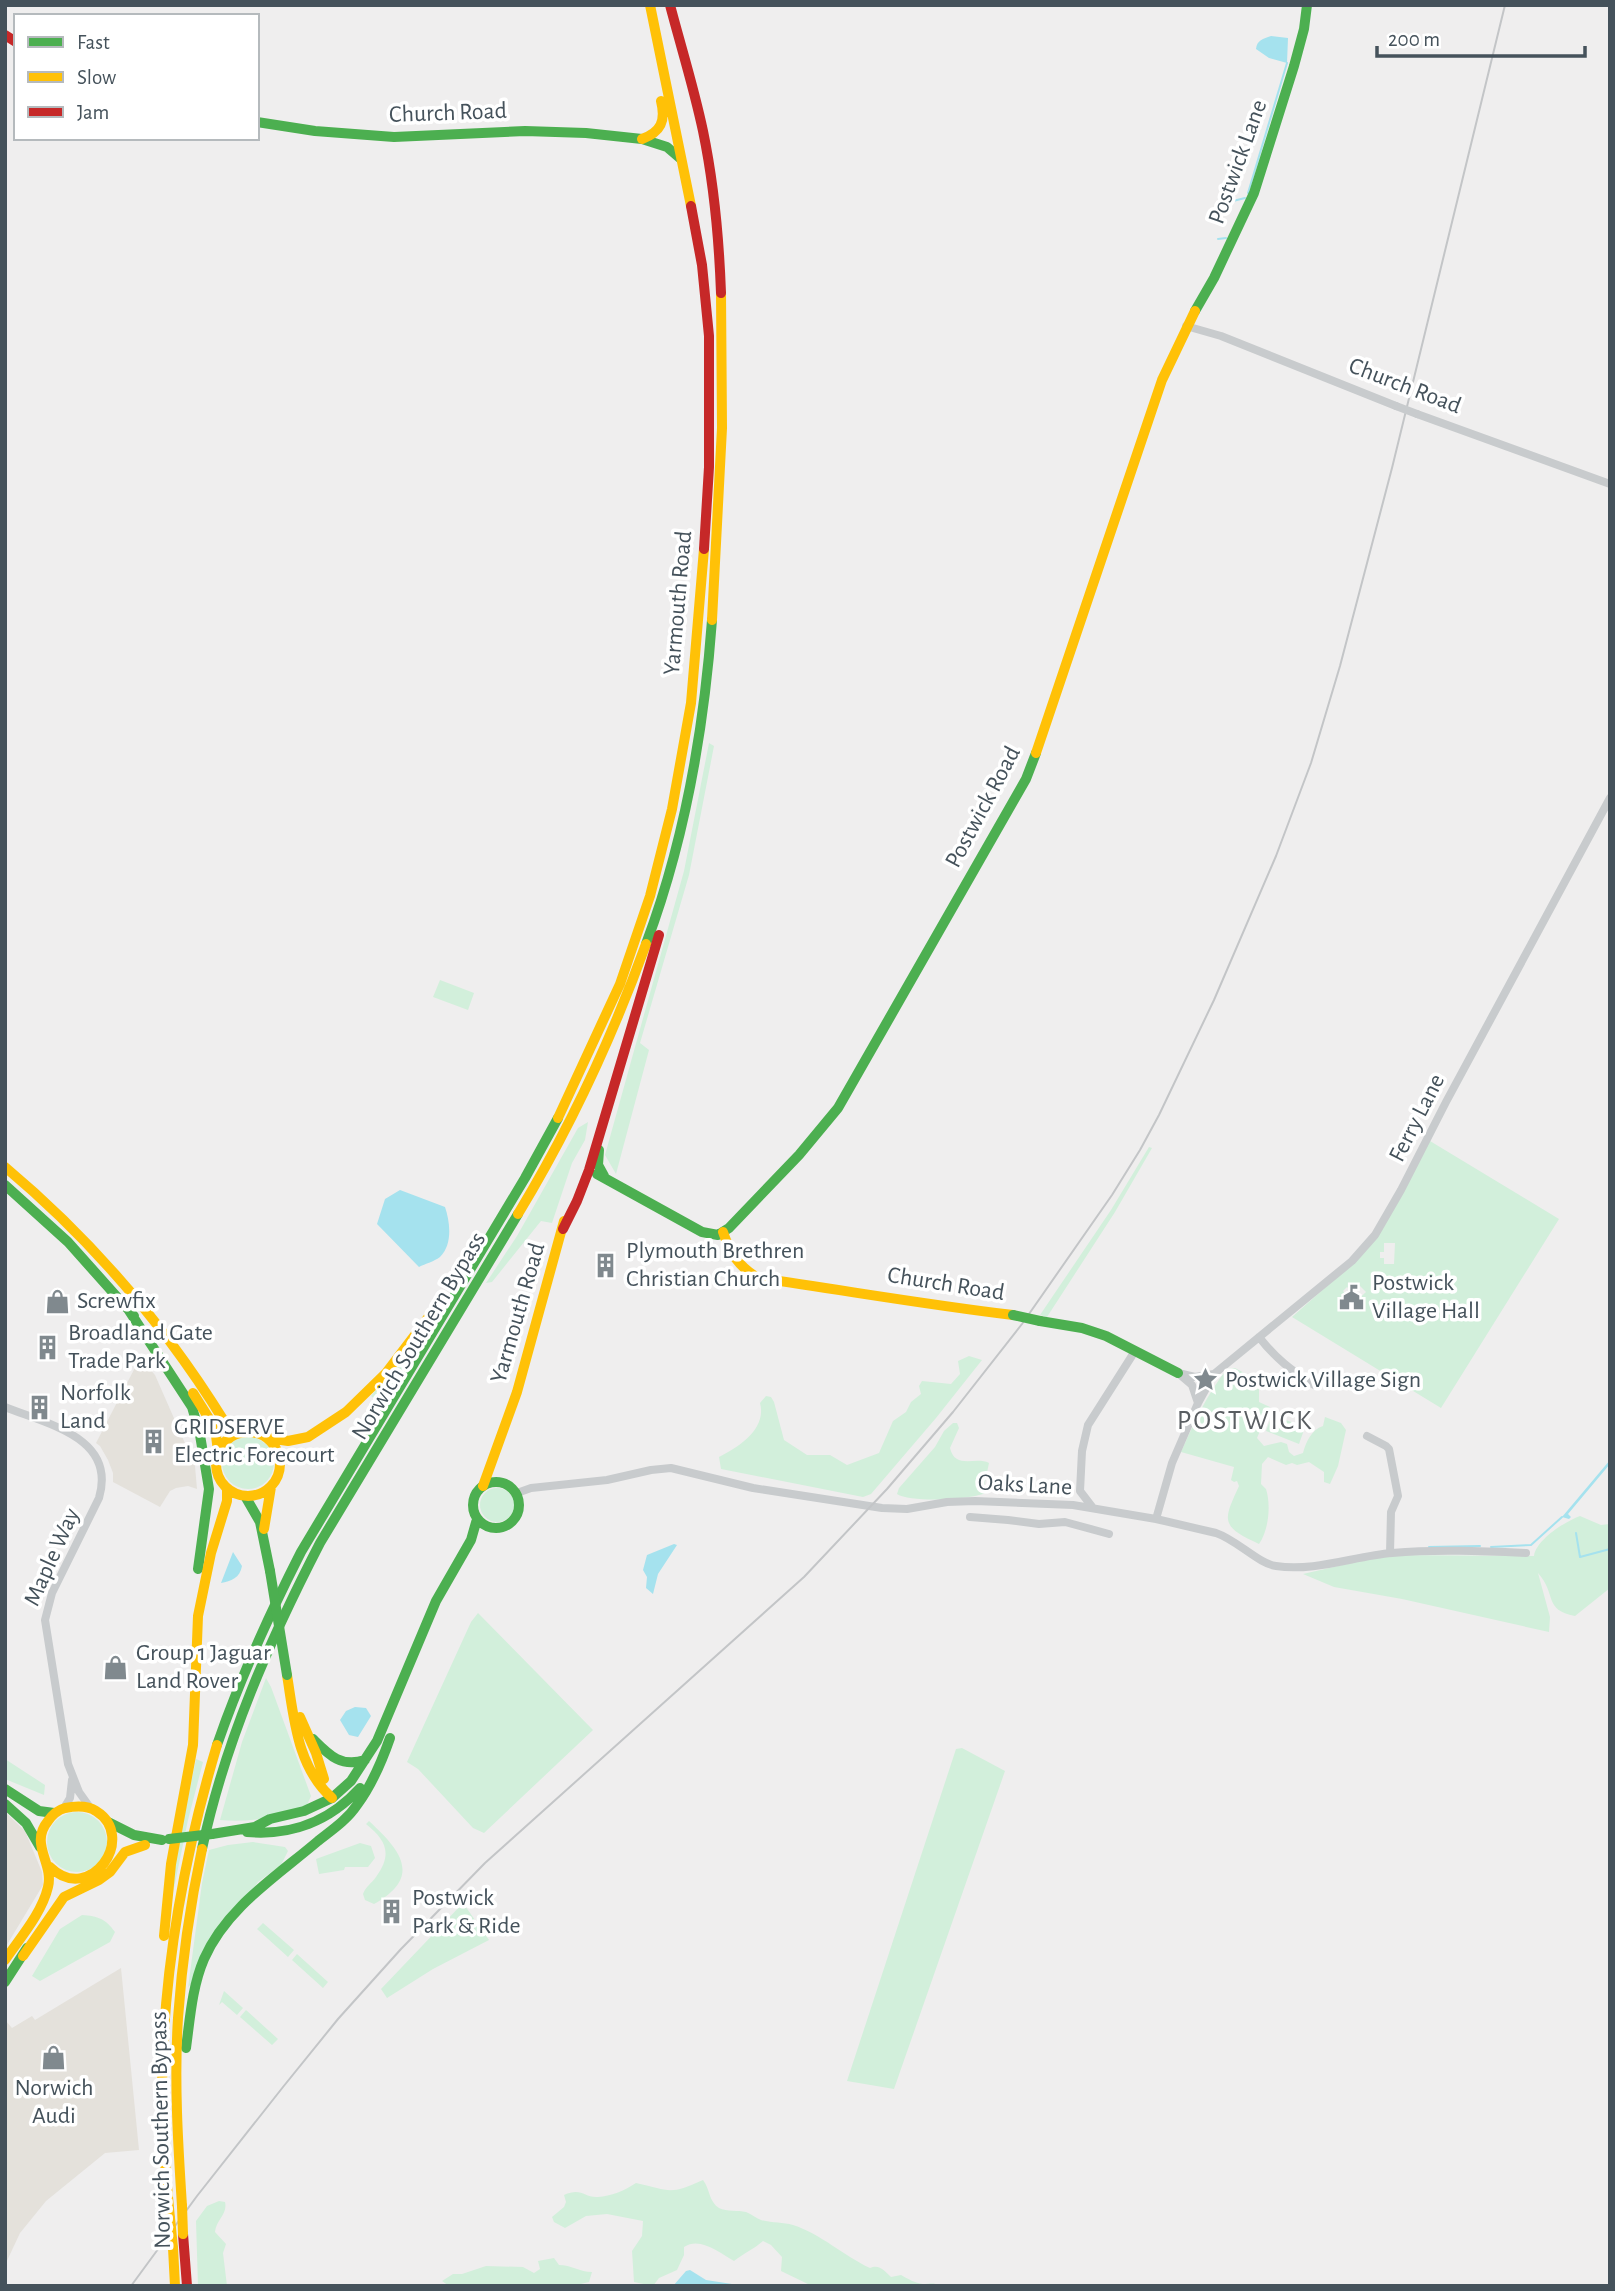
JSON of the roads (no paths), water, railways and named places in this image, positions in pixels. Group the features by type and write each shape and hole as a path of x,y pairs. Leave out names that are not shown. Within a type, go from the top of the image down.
{"main road":[{"name":"Yarmouth Road","path":"525,1178 580,1076 620,984 662,851 691,703 709,467 709,337 702,265 650,5"},
{"name":"Yarmouth Road","path":"670,5 702,125 714,197 721,283 723,410 708,664 693,772 680,828"},
{"name":"Postwick Lane","path":"1186,326 1214,278 1254,193 1294,66 1307,5"},
{"path":"642,139 656,133 662,126 665,114 661,100 658,50"},
{"name":"Church Road","path":"259,122 315,131 394,137 525,131 586,133 642,139 674,150 681,159"},
{"name":"Postwick Road","path":"723,1232 800,1155 838,1108 1026,779 1162,380 1186,326"},
{"path":"680,828 663,920 643,996 588,1170 702,1232 718,1235 723,1232"},
{"name":"Norwich Southern Bypass","path":"187,2286 177,2090 178,2020 184,1953 207,1823 244,1703 292,1596 320,1544 576,1112 635,979 662,899 680,828"},
{"path":"603,1124 597,1161 607,1178"},
{"path":"5,1167 51,1208 119,1279 167,1339 224,1422 234,1430 288,1441 308,1437 367,1393 407,1348 491,1223 525,1178"},
{"name":"Yarmouth Road","path":"505,1484 502,1457 512,1408 563,1229 565,1212 576,1178 581,1170 588,1170 573,1214 563,1229"},
{"name":"Norwich Southern Bypass","path":"175,2286 164,2153 164,2029 171,1945 190,1837 216,1744 250,1653 320,1518 525,1178"},
{"path":"583,1187 607,1178"},
{"path":"5,1185 68,1242 158,1343 215,1428 218,1451 216,1471 227,1489 227,1501 211,1553 198,1616 193,1745 171,1864 161,1966 164,2029"},
{"name":"Church Road","path":"723,1232 731,1254 741,1269 758,1278 887,1296 942,1307 1013,1315 1082,1328 1106,1336 1178,1373"},
{"path":"128,1308 192,1407 204,1455 209,1489 195,1580 191,1630 195,1712"},
{"name":"Yarmouth Road","path":"483,1486 512,1408"},
{"path":"218,1451 225,1441 244,1432"},
{"path":"227,1489 245,1496 259,1494 271,1487 276,1480 280,1463 275,1447 268,1438"},
{"path":"460,1560 485,1535 515,1518 519,1502 517,1493 505,1484 492,1483 483,1486 473,1499 472,1506 477,1519 496,1528"},
{"path":"271,1487 264,1528 267,1551 296,1733 320,1790 317,1805"},
{"path":"245,1496 264,1528"},
{"path":"240,1831 294,1837 327,1813 376,1741 411,1665 436,1601 471,1540 477,1519"},
{"path":"180,2172 186,2046 191,2002 209,1949 228,1920 246,1901 342,1822 357,1806 381,1764 401,1707 411,1665"},
{"path":"291,1697 316,1753 319,1768 338,1798 331,1829"},
{"path":"307,1733 343,1764 356,1764 365,1760"},
{"path":"255,1827 270,1819 304,1811 338,1798 353,1797 390,1738"},
{"path":"5,1789 39,1811 59,1811 73,1806 91,1808 121,1832 162,1840"},
{"path":"320,1790 338,1798"},
{"path":"5,1804 29,1826 50,1867 64,1878 79,1879"},
{"path":"40,1848 43,1829 59,1811"},
{"path":"23,1956 48,1908 66,1886 97,1872 107,1863 112,1840 108,1822"},
{"path":"5,1983 64,1897 99,1880 110,1872 125,1853 162,1840 255,1827 282,1826 294,1837 296,1855 289,1865"},
{"path":"110,1855 125,1847 145,1845"},
{"path":"5,1960 47,1890 50,1867"}],"street":[{"name":"Church Road","path":"1186,326 1221,336 1417,414 1610,484"},
{"name":"Ferry Lane","path":"1214,1374 1352,1261 1379,1229 1610,798"},
{"path":"1259,1337 1272,1354 1314,1385"},
{"path":"1073,1505 1080,1497 1082,1451 1088,1424 1135,1351"},
{"path":"1178,1373 1195,1377 1214,1374"},
{"path":"1178,1373 1192,1385 1198,1403"},
{"path":"1156,1519 1172,1463 1214,1374"},
{"name":"Maple Way","path":"5,1406 82,1439 93,1451 101,1469 99,1497 52,1593 44,1620 72,1777 83,1801 91,1808"},
{"path":"1367,1436 1389,1449 1398,1496 1391,1512 1390,1553"},
{"name":"Oaks Lane","path":"517,1493 531,1488 607,1480 671,1468 752,1488 881,1508 907,1509 975,1500 1093,1508 1156,1519 1225,1536 1272,1566 1293,1568 1416,1551 1526,1553"},
{"path":"1080,1491 1093,1508"},
{"path":"1008,1520 1011,1501"},
{"path":"970,1517 1039,1524 1065,1522 1110,1534"},
{"name":"Maple Way","path":"59,1811 70,1798 72,1777"}],"water":[{"path":"1271,36 1288,38 1287,63 1269,58 1256,49 1259,42"},
{"path":"400,1190 445,1207 447,1213 449,1233 444,1252 440,1257 419,1267 377,1224 385,1199"},
{"path":"1610,1460 1610,1464 1568,1514 1571,1517 1562,1517"},
{"path":"677,1545 658,1574 653,1594 646,1588 647,1577 643,1570 647,1555"},
{"path":"233,1552 242,1566 241,1570 234,1578 221,1583"},
{"path":"355,1707 366,1708 371,1716 358,1737 349,1735 340,1720 346,1711"},
{"path":"690,2270 706,2280 745,2286 673,2286"}],"waterway":[{"path":"1248,193 1287,63"},
{"path":"1229,202 1245,198"},
{"path":"1218,239 1226,238"},
{"path":"1491,1547 1531,1545 1562,1517"},
{"path":"1576,1533 1580,1557 1610,1549"},
{"path":"1429,1547 1480,1546"}],"railway":[{"path":"131,2286 197,2196 283,2087 338,2019 401,1949 485,1863 804,1577 887,1489 953,1412 1022,1324 1140,1150 1214,1000 1276,856 1311,763 1340,666 1392,468 1505,5"}],"place":[{"name":"Plymouth Brethren Christian Church","path":"606,1265"},
{"name":"Postwick Village Hall","path":"1352,1297"},
{"name":"Screwfix","path":"57,1301"},
{"name":"Broadland Gate Trade Park","path":"48,1347"},
{"name":"Postwick Village Sign","path":"1205,1380"},
{"name":"Norfolk Land","path":"40,1407"},
{"name":"GRIDSERVE Electric Forecourt","path":"154,1441"},
{"name":"Group 1 Jaguar Land Rover","path":"116,1667"},
{"name":"Postwick Park & Ride","path":"392,1912"},
{"name":"Norwich Audi","path":"54,2057"}],"district":[{"name":"POSTWICK","path":"1245,1421"}]}
